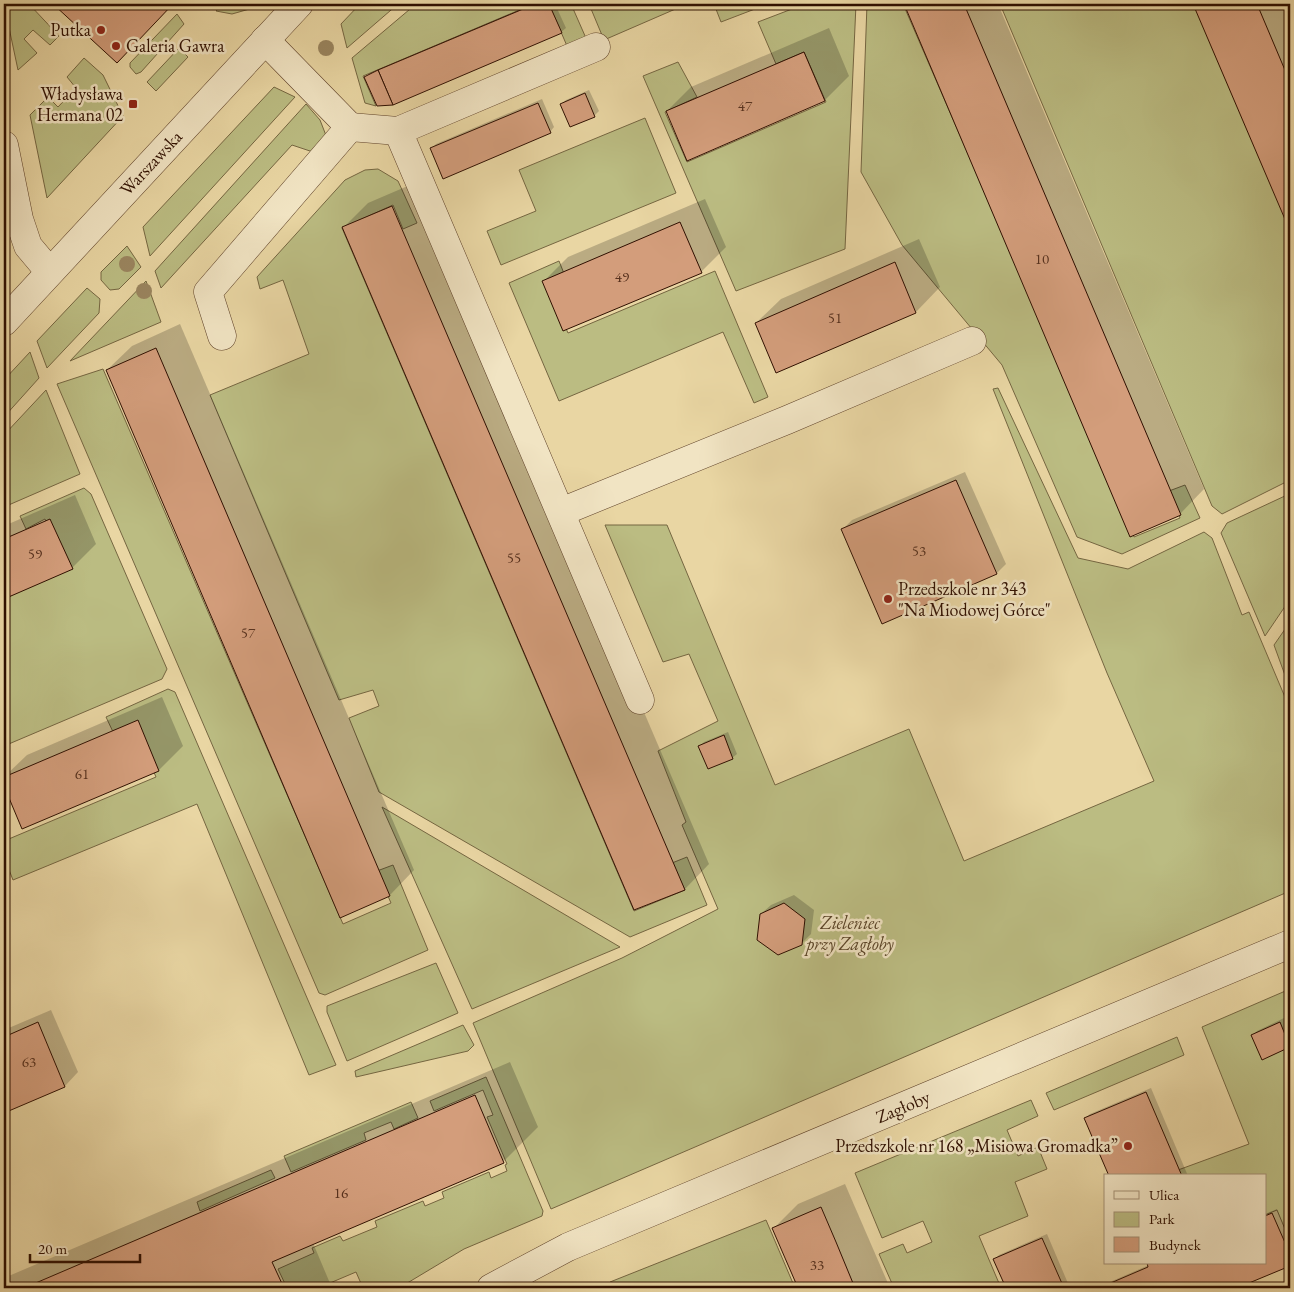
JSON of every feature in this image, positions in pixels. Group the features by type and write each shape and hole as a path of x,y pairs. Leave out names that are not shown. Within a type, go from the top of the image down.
{"street":[{"name":"Warszawska","path":"4,322 299,4"},
{"path":"265,40 350,127 398,131 596,47"},
{"path":"222,336 208,292 350,127"},
{"path":"398,131 640,700"},
{"path":"4,145 18,219 28,246 50,271"},
{"path":"561,512 787,420 972,341"},
{"name":"Zagłoby","path":"491,1288 568,1247 1290,944"}],"green space":[{"path":"4,4 29,4 59,36 50,45 33,30 24,39 37,53 18,70"},
{"path":"222,4 267,4 232,14 216,11"},
{"path":"360,4 398,4 347,48 341,24"},
{"path":"416,4 534,4 363,76 376,106 365,103 352,58"},
{"path":"549,4 571,4 589,45 570,53"},
{"path":"589,4 687,4 604,40"},
{"path":"714,4 768,4 721,22"},
{"path":"805,4 856,4 845,249 736,291 643,76 678,62 697,97 665,112 687,162 826,102 804,52 776,64 758,22"},
{"path":"867,4 903,4 1134,537 1180,518 1169,491 1185,485 1200,518 1122,554 1077,537 1002,365 902,245 861,172"},
{"path":"1000,4 1194,4 1290,225 1290,480 1222,514 1212,506"},
{"path":"177,14 184,24 141,72 136,74 130,67 130,63"},
{"path":"179,48 188,57 156,91 147,82"},
{"path":"84,58 103,75 123,116 47,198 30,115 48,97 58,107 76,88 67,77"},
{"path":"274,87 295,97 150,256 143,227"},
{"path":"306,104 320,120 327,138 313,152 292,145 161,288 155,271"},
{"path":"645,118 676,193 501,265 487,231 536,211 519,170"},
{"path":"378,169 398,181 417,223 403,229 393,205 342,228 634,911 685,890 672,863 687,857 707,905 630,937 379,792 349,718 379,706 373,690 339,700 210,395 309,354 283,280 260,289 257,277 345,180 365,170"},
{"path":"127,246 141,267 119,289 110,290 101,280 101,272"},
{"path":"559,261 565,276 546,284 568,333 715,271 768,397 754,403 723,332 559,401 509,283"},
{"path":"146,281 161,322 70,361"},
{"path":"87,288 100,299 99,313 47,368 37,341"},
{"path":"30,352 39,378 4,417 4,380"},
{"path":"103,369 343,924 391,903 377,871 393,865 428,950 325,995 319,993 57,384"},
{"name":"Zieleniec przy Zagłoby","path":"998,388 1078,558 1128,569 1204,532 1212,538 1242,615 1249,612 1290,709 1290,891 551,1209 473,1023 622,958 718,909 682,825 686,822 658,751 718,721 689,654 663,662 605,525 667,525 775,785 909,729 964,861 1154,781 1107,673 993,389"},
{"path":"46,390 80,474 4,507 4,435"},
{"path":"84,488 91,494 167,669 162,679 4,746 4,596 67,569 45,519 26,529 20,516"},
{"path":"1287,495 1290,503 1290,599 1265,636 1221,533 1227,523"},
{"path":"1290,622 1290,689 1274,645"},
{"path":"168,689 175,692 336,1065 309,1075 197,804 13,880 4,857 4,841 156,777 134,726 114,734 106,717"},
{"path":"382,807 620,947 472,1009"},
{"path":"436,963 458,1013 347,1061 327,1012 327,1006"},
{"path":"1290,989 1290,1241 1277,1210 1266,1215 1266,1174 1179,1174 1178,1170 1249,1144 1202,1027"},
{"path":"463,1025 474,1045 468,1051 356,1077 355,1071"},
{"path":"1177,1037 1184,1055 1054,1110 1046,1093"},
{"path":"486,1077 543,1211 542,1216 464,1249 399,1288 363,1288 356,1272 330,1283 332,1288 287,1288 278,1269 314,1253 312,1248 340,1236 343,1241 377,1227 375,1221 423,1201 425,1206 444,1198 442,1192 489,1172 491,1178 507,1171 505,1165 507,1164 487,1117 493,1115 483,1090 434,1111 430,1101"},
{"path":"1031,1100 1038,1116 1007,1130 1018,1156 1038,1147 1047,1169 1015,1182 1028,1216 979,1236 1001,1288 894,1288 879,1254 903,1244 907,1253 932,1242 923,1221 882,1238 855,1173"},
{"path":"411,1102 418,1118 394,1129 391,1122 364,1133 366,1140 291,1172 284,1156"},
{"path":"271,1170 275,1178 200,1211 197,1202"},
{"path":"766,1220 795,1288 613,1288 610,1282"}],"building":[{"name":"Galeria Gawra","path":"53,4 173,4 117,63"},
{"path":"535,4 549,4 562,33 393,105 378,70"},
{"path":"904,4 964,4 1181,515 1130,537"},
{"path":"1193,4 1257,4 1290,82 1290,231"},
{"path":"804,52 825,101 687,161 666,111"},
{"path":"378,70 393,105 377,106 364,77"},
{"path":"585,93 595,117 570,127 560,104"},
{"path":"538,103 551,133 443,179 430,148"},
{"path":"392,206 685,890 634,910 342,227"},
{"path":"680,222 702,273 563,331 542,281"},
{"path":"895,262 916,313 776,373 755,323"},
{"path":"156,348 390,896 340,918 106,370"},
{"path":"956,480 997,574 882,624 841,529"},
{"path":"50,519 73,569 4,599 4,539"},
{"path":"138,720 159,771 22,829 4,786 4,777"},
{"path":"724,735 733,759 708,769 698,746"},
{"path":"784,903 805,919 802,945 778,955 757,940 760,914"},
{"path":"38,1022 65,1087 4,1113 4,1037"},
{"path":"1280,1022 1290,1047 1262,1060 1251,1035"},
{"path":"1146,1092 1181,1174 1108,1174 1084,1118"},
{"path":"475,1095 504,1163 272,1262 284,1288 24,1288"},
{"path":"821,1207 855,1288 798,1288 772,1228"},
{"path":"1272,1213 1290,1254 1290,1266 1237,1288 1099,1288 1148,1267 1147,1264 1266,1264 1266,1216"},
{"path":"1042,1238 1064,1288 1006,1288 993,1259"}],"place":[{"name":"Putka","path":"101,30"},
{"name":"Galeria Gawra","path":"116,46"},
{"name":"Władysława Hermana 02","path":"133,104"},
{"name":"Przedszkole nr 343 \"Na Miodowej Górce\"","path":"888,599"},
{"name":"Przedszkole nr 168 „Misiowa Gromadka”","path":"1128,1146"}]}
